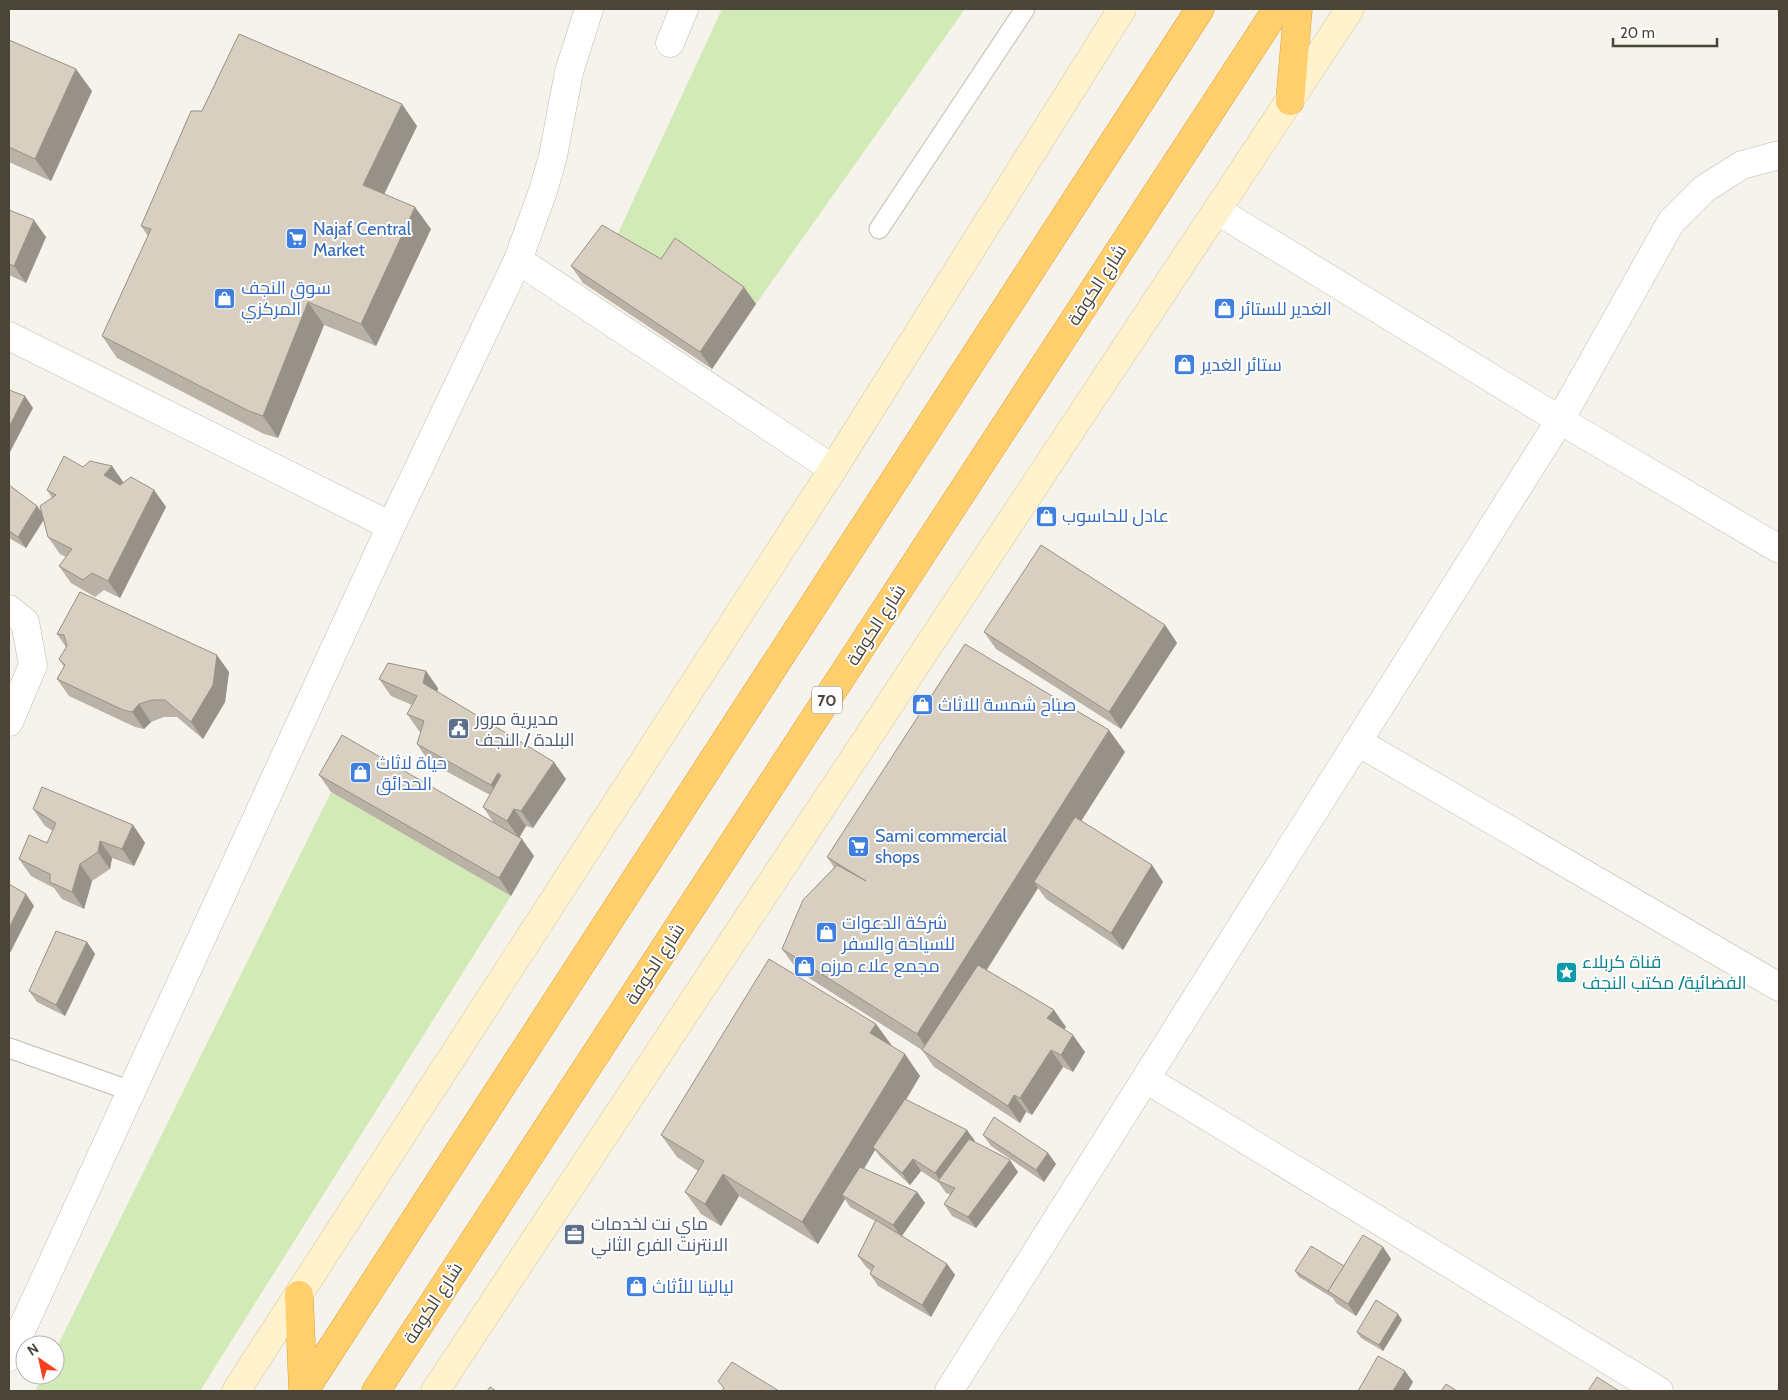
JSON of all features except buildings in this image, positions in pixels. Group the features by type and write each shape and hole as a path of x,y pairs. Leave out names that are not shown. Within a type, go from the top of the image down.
{"highway":[{"path":"304,1391 1200,9"},
{"name":"شارع الكوفة","path":"376,1391 1277,9"},
{"path":"1290,101 1298,9"},
{"path":"299,1295 304,1391"}],"main road":[{"path":"236,1391 833,468 1122,9"},
{"path":"435,1391 1350,9"}],"street":[{"path":"9,1357 391,526 518,260 543,191 553,156 569,72 589,9"},
{"path":"670,44 684,9"},
{"path":"949,1391 1560,420 1671,222 1704,189 1742,165 1779,155"},
{"path":"1218,211 1560,420 1779,550"},
{"path":"518,260 833,468"},
{"path":"9,336 391,526"},
{"path":"9,609 25,622 33,665 9,722"},
{"path":"1358,742 1779,987"},
{"path":"1146,1079 1659,1391"}],"lane":[{"path":"879,229 1025,9"},
{"path":"9,1048 132,1091"}],"green space":[{"path":"722,9 965,9 756,304 673,276 614,242"},
{"path":"331,792 511,896 200,1391 35,1391 38,1385 65,1385 65,1335 63,1335"}],"place":[{"name":"Najaf Central Market","path":"297,239"},
{"name":"سوق النجف المركزي","path":"225,298"},
{"name":"الغدير للستائر","path":"1224,309"},
{"name":"ستائر الغدير","path":"1185,365"},
{"name":"عادل للحاسوب","path":"1046,516"},
{"name":"صباح شمسة للاثاث","path":"922,705"},
{"name":"مديرية مرور البلدة / النجف","path":"459,729"},
{"name":"حياة لاثاث الحدائق","path":"360,773"},
{"name":"Sami commercial shops","path":"859,846"},
{"name":"شركة الدعوات للسياحة والسفر","path":"826,933"},
{"name":"مجمع علاء مرزه","path":"805,966"},
{"name":"قناة كربلاء الفضائية/ مكتب النجف","path":"1566,972"},
{"name":"ماي نت لخدمات الانترنت الفرع الثاني","path":"575,1234"},
{"name":"ليالينا للأثاث","path":"636,1287"}]}
